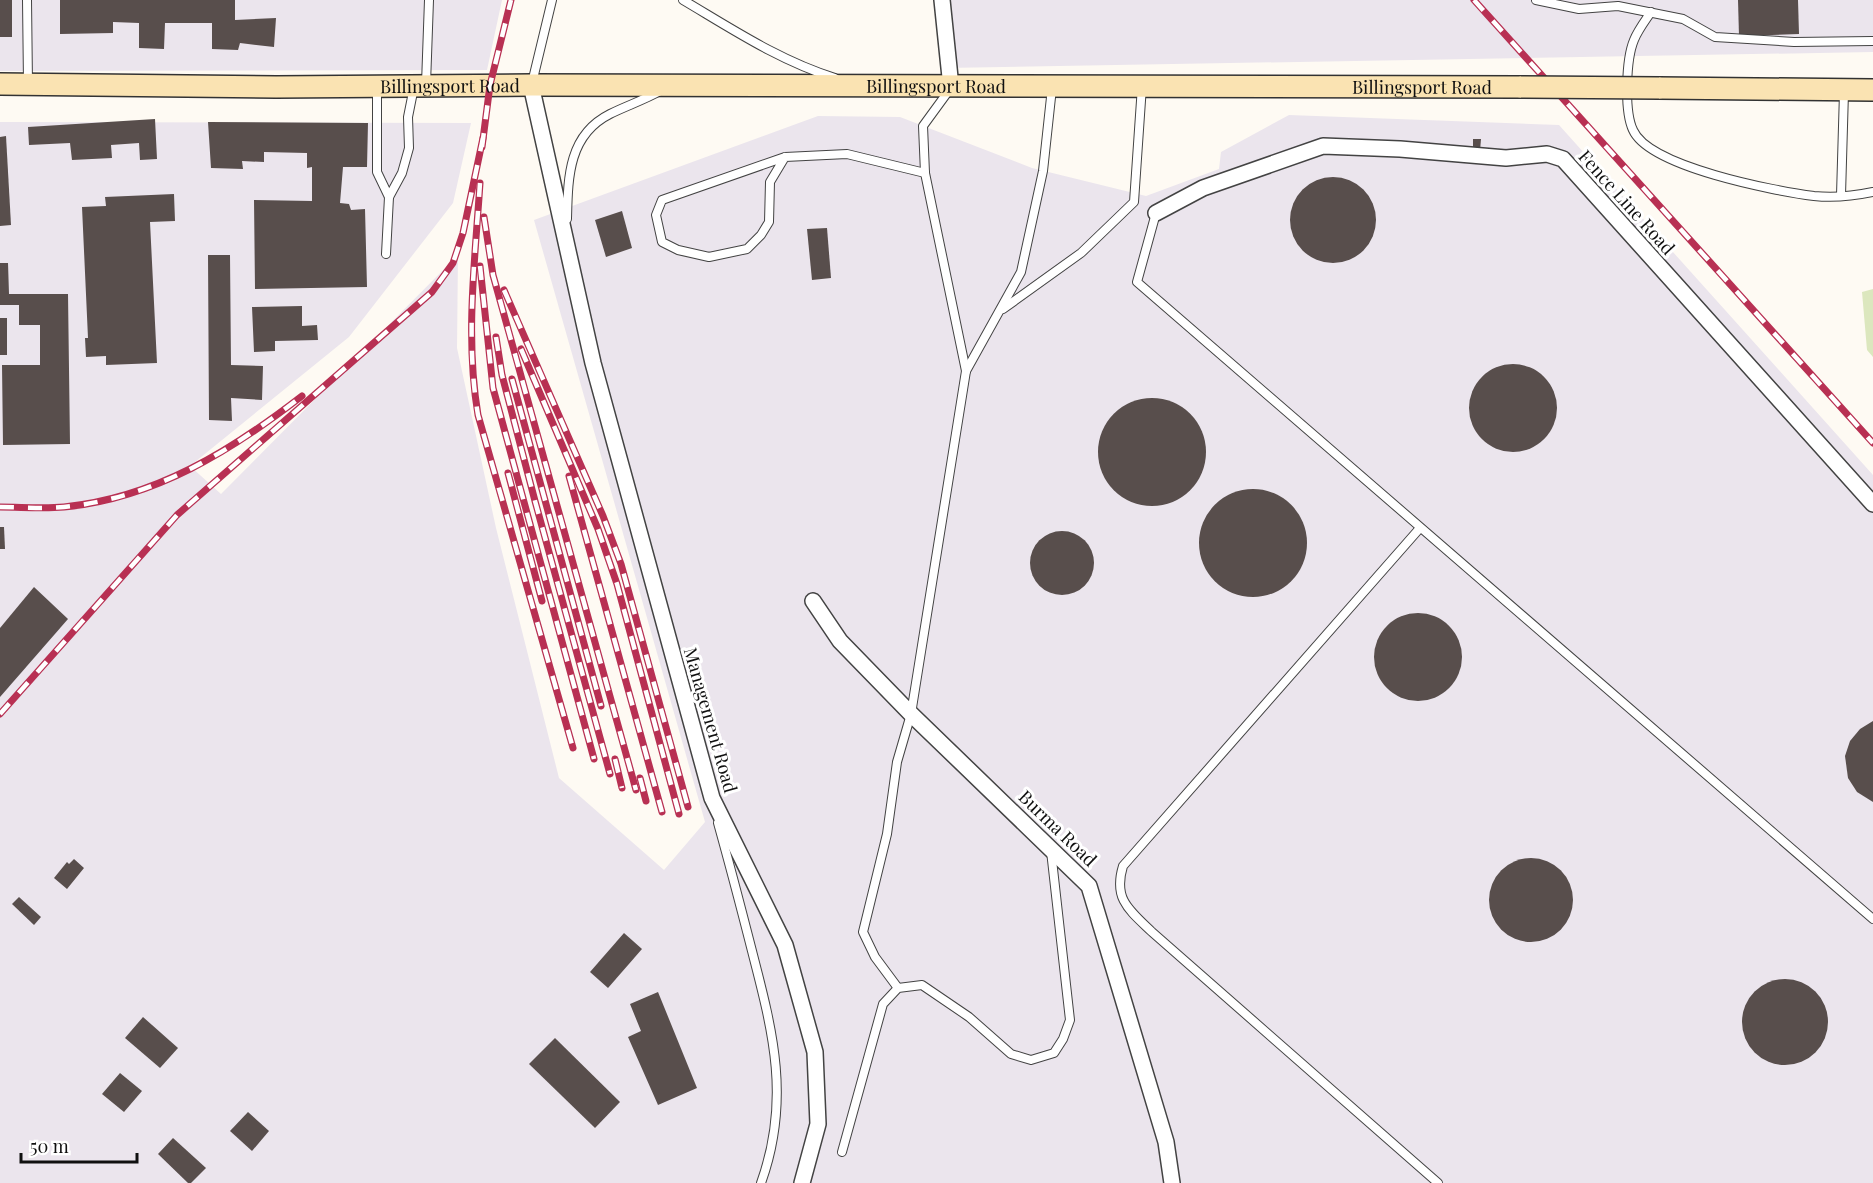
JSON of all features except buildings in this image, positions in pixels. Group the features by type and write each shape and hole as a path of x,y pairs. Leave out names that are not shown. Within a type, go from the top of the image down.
{"street":[{"path":"942,0 951,87"},
{"name":"Billingsport Road","path":"0,84 951,87 1142,85 1873,90"},
{"name":"Management Road","path":"531,85 593,363 712,798 785,945 815,1052 818,1125 802,1183"},
{"name":"Fence Line Road","path":"1156,213 1203,188 1323,146 1400,149 1506,159 1547,154 1563,159 1873,504"},
{"name":"Burma Road","path":"813,601 840,641 911,714 1089,886 1166,1142 1172,1183"}],"lane":[{"path":"27,0 28,84"},
{"path":"386,254 389,197 402,172 409,148 408,117 420,86 429,0"},
{"path":"531,85 552,0"},
{"path":"683,0 776,55 805,69 859,86"},
{"path":"1536,0 1579,9 1618,6 1651,12 1683,19 1715,37 1794,42 1873,41"},
{"path":"1651,12 1634,40 1628,71 1629,110 1633,131 1647,148 1674,163 1754,184 1815,196 1873,192"},
{"path":"566,242 568,173 580,139 591,126 609,114 671,85"},
{"path":"999,311 1081,254 1134,201 1142,85"},
{"path":"377,86 377,172 389,197"},
{"path":"951,87 923,126 925,172 966,370"},
{"path":"898,988 875,957 863,932 887,834 897,762 911,714 966,370 1021,272 1043,171 1053,87"},
{"path":"1841,195 1844,90"},
{"path":"785,157 770,182 769,222 761,235 747,249 709,257 678,250 662,242 656,215 662,200 785,157 847,154 925,172"},
{"path":"1156,213 1137,282 1873,919"},
{"path":"1420,528 1123,866 1119,879 1120,896 1129,910 1152,932 1438,1183"},
{"path":"712,798 773,1029 778,1100 770,1150 761,1183"},
{"path":"842,1152 883,1004 898,988 922,985 932,990 969,1017 1011,1054 1031,1060 1054,1053 1063,1039 1070,1020 1051,847"}],"shaded area":[{"path":"0,0 502,0 487,70 0,71"},
{"path":"938,0 1873,0 1873,52 945,68"},
{"path":"1289,115 1559,125 1873,475 1873,1183 0,1183 0,122 471,123 453,203 349,337 190,466 221,494 458,255 457,348 496,528 559,778 664,870 705,822 534,220 818,116 900,117 1032,168 1146,196 1219,169 1221,152"}],"green space":[{"path":"1873,289 1873,357 1867,350 1862,292"}],"railway":[{"path":"482,147 490,85 511,0"},
{"path":"1474,0 1873,443"},
{"path":"0,714 177,515 432,292 453,263 463,233 483,138"},
{"path":"480,183 472,328 472,357 478,415 573,748"},
{"path":"484,217 493,275 636,790"},
{"path":"480,266 493,388 594,759"},
{"path":"504,290 603,516 621,564 688,807"},
{"path":"496,337 502,375 610,774"},
{"path":"521,349 598,529 617,584 679,814"},
{"path":"512,379 601,706"},
{"path":"0,507 56,508 130,494 191,469 248,435 302,396"},
{"path":"508,473 542,601"},
{"path":"569,476 662,812"},
{"path":"615,759 622,788"},
{"path":"640,778 646,801"}]}
